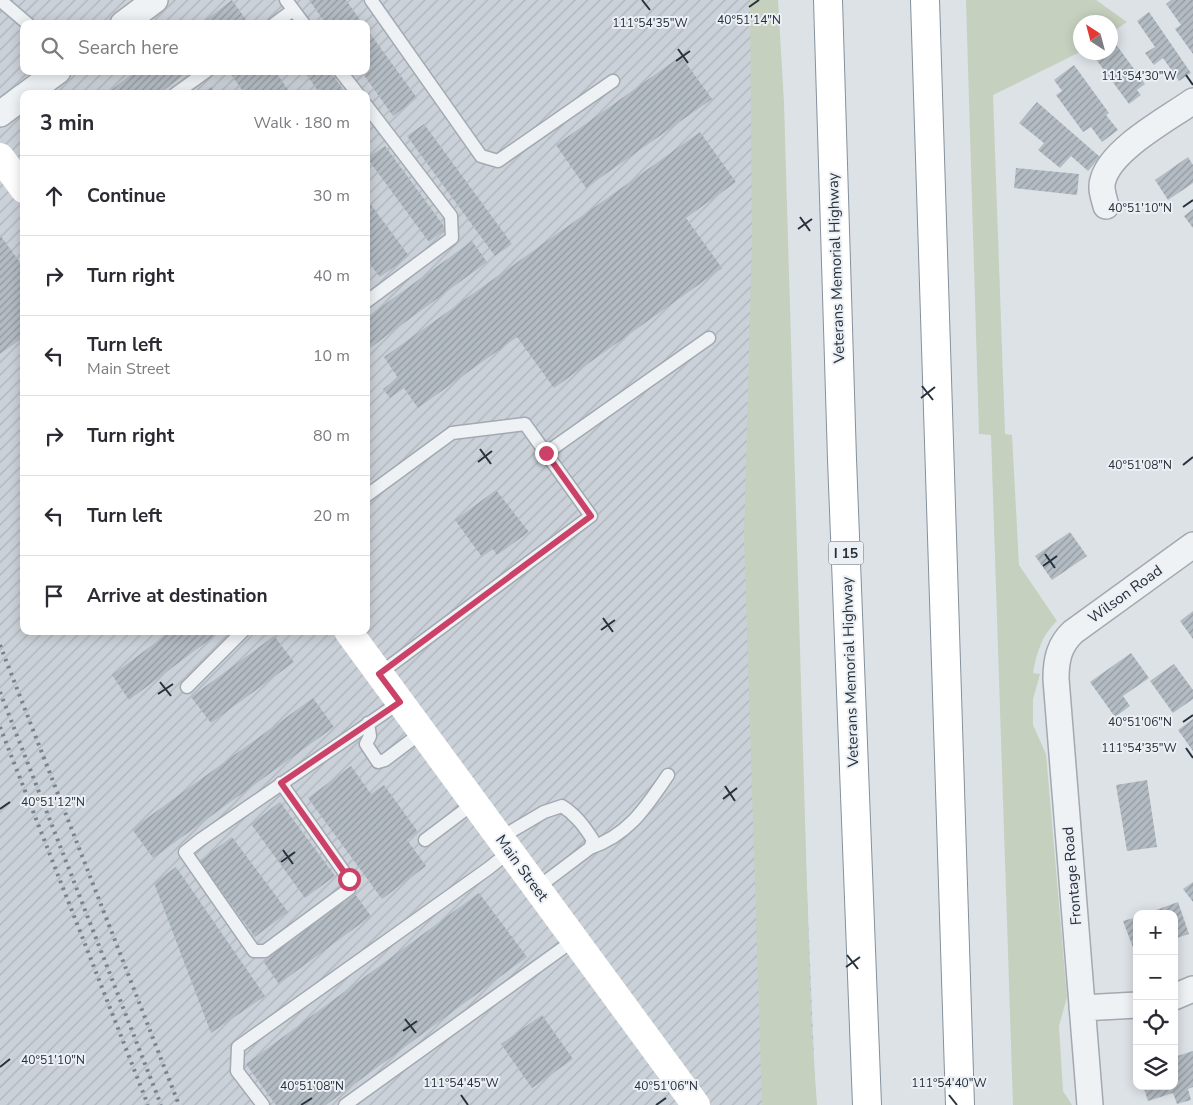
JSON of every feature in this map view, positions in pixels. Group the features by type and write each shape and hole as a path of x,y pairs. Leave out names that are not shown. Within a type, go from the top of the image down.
{"main road":[{"name":"Veterans Memorial Highway","path":"828,0 842,460 867,1105"},
{"path":"925,0 960,1105"},
{"path":"0,157 20,184"},
{"name":"Main Street","path":"351,635 696,1105"}],"street":[{"path":"128,20 155,0"},
{"path":"32,90 53,75"},
{"path":"0,114 20,99"},
{"path":"1106,206 1102,194 1102,181 1108,168 1135,142 1192,103"},
{"name":"Wilson Road","path":"1060,648 1073,632 1193,545"},
{"name":"Frontage Road","path":"1060,648 1057,658 1056,679 1090,1105"},
{"path":"1178,995 1193,989"},
{"path":"1082,1008 1133,1005"}],"lane":[{"path":"0,0 23,20"},
{"path":"371,0 481,156 498,161 613,81"},
{"path":"277,20 290,5 301,20"},
{"path":"181,90 201,75"},
{"path":"343,75 355,90"},
{"path":"370,110 451,216 452,238 370,299"},
{"path":"546,453 709,338"},
{"path":"370,493 452,433 525,424 591,516 379,674"},
{"path":"188,688 239,635"},
{"path":"281,783 349,879 349,889 265,951 254,950 185,852 281,783 400,702"},
{"path":"368,723 370,736 366,744 378,762 385,760 422,732"},
{"path":"537,888 590,848 608,842 638,818 668,775"},
{"path":"424,840 474,803"},
{"path":"263,1105 237,1071 238,1047 489,868 505,845 544,812 562,806 574,814 593,840 590,848"},
{"path":"345,1105 574,940"}],"shaded area":[{"path":"0,0 770,0 816,1105 0,1105"}],"green space":[{"path":"750,0 778,0 784,103 811,1024 817,1105 762,1105 744,537 752,238"},
{"path":"966,0 1096,0 1117,15 1073,15 1073,55 993,95 1005,434 1012,435 1019,565 1057,621 1043,639 1033,673 1040,674 1033,699 1033,725 1046,754 1067,997 1059,1026 1063,1091 1072,1105 1013,1105 991,435 979,434"},
{"path":"1118,16 1127,22 1118,28"}],"building":[{"path":"232,0 246,20 205,20"},
{"path":"309,0 346,0 360,20 323,20"},
{"path":"1171,0 1193,0 1193,54 1175,29 1181,25 1166,4"},
{"path":"1149,12 1191,73 1179,81 1163,58 1154,65 1145,53 1155,47 1137,21"},
{"path":"370,33 417,98 393,116 364,75 370,75"},
{"path":"1118,47 1145,84 1137,90 1141,95 1129,104 1096,60 1118,60"},
{"path":"681,56 712,99 586,188 556,145"},
{"path":"1074,65 1109,113 1106,115 1118,130 1102,142 1091,127 1083,132 1056,95 1062,91 1054,80"},
{"path":"131,75 184,75 164,90 111,90"},
{"path":"231,75 278,75 288,90 242,90"},
{"path":"307,75 333,75 343,90 317,90"},
{"path":"1037,102 1100,157 1088,171 1071,156 1060,168 1038,150 1044,143 1019,123"},
{"path":"424,124 512,244 495,256 407,136"},
{"path":"700,132 736,182 686,218 722,268 554,388 517,337 418,408 404,388 390,398 383,389 398,378 384,357"},
{"path":"385,146 446,229 429,242 370,162 370,156"},
{"path":"1188,157 1193,165 1193,183 1168,200 1155,180"},
{"path":"1016,168 1079,174 1077,195 1014,188"},
{"path":"370,203 409,256 380,277 370,264"},
{"path":"1193,209 1193,228 1184,216"},
{"path":"0,235 20,262 20,340 0,354"},
{"path":"472,241 487,262 370,348 370,315"},
{"path":"496,490 529,532 497,555 493,549 482,557 455,520"},
{"path":"1070,532 1087,556 1052,580 1035,556"},
{"path":"1193,611 1193,639 1180,621"},
{"path":"166,635 216,635 129,700 112,675"},
{"path":"274,636 294,662 211,723 191,697"},
{"path":"1131,653 1149,678 1123,696 1130,706 1115,717 1090,682"},
{"path":"1174,664 1193,690 1193,699 1173,713 1150,681"},
{"path":"313,698 334,727 153,858 132,829"},
{"path":"1193,719 1193,751 1178,730"},
{"path":"351,766 371,794 384,785 418,832 407,840 426,866 382,899 308,798"},
{"path":"1147,780 1157,847 1127,851 1116,785"},
{"path":"280,802 335,876 305,898 251,824"},
{"path":"232,837 288,912 255,937 199,861"},
{"path":"176,867 265,996 211,1033 154,883"},
{"path":"1193,882 1193,902 1183,889"},
{"path":"479,893 527,957 326,1105 276,1105 246,1064"},
{"path":"355,894 371,916 279,984 263,961"},
{"path":"1178,902 1189,934 1178,938 1178,910 1156,910"},
{"path":"1133,918 1133,948 1123,921"},
{"path":"542,1015 573,1059 532,1088 501,1044"},
{"path":"1193,1051 1193,1087 1188,1089 1191,1100 1177,1104 1173,1093 1148,1101 1144,1090 1178,1090 1178,1056"}],"railway":[{"path":"0,645 179,1105"},
{"path":"0,692 161,1105"},
{"path":"0,727 148,1105"}],"route":[{"path":"349,879 281,783 400,702 379,674 591,516 546,453"}]}
